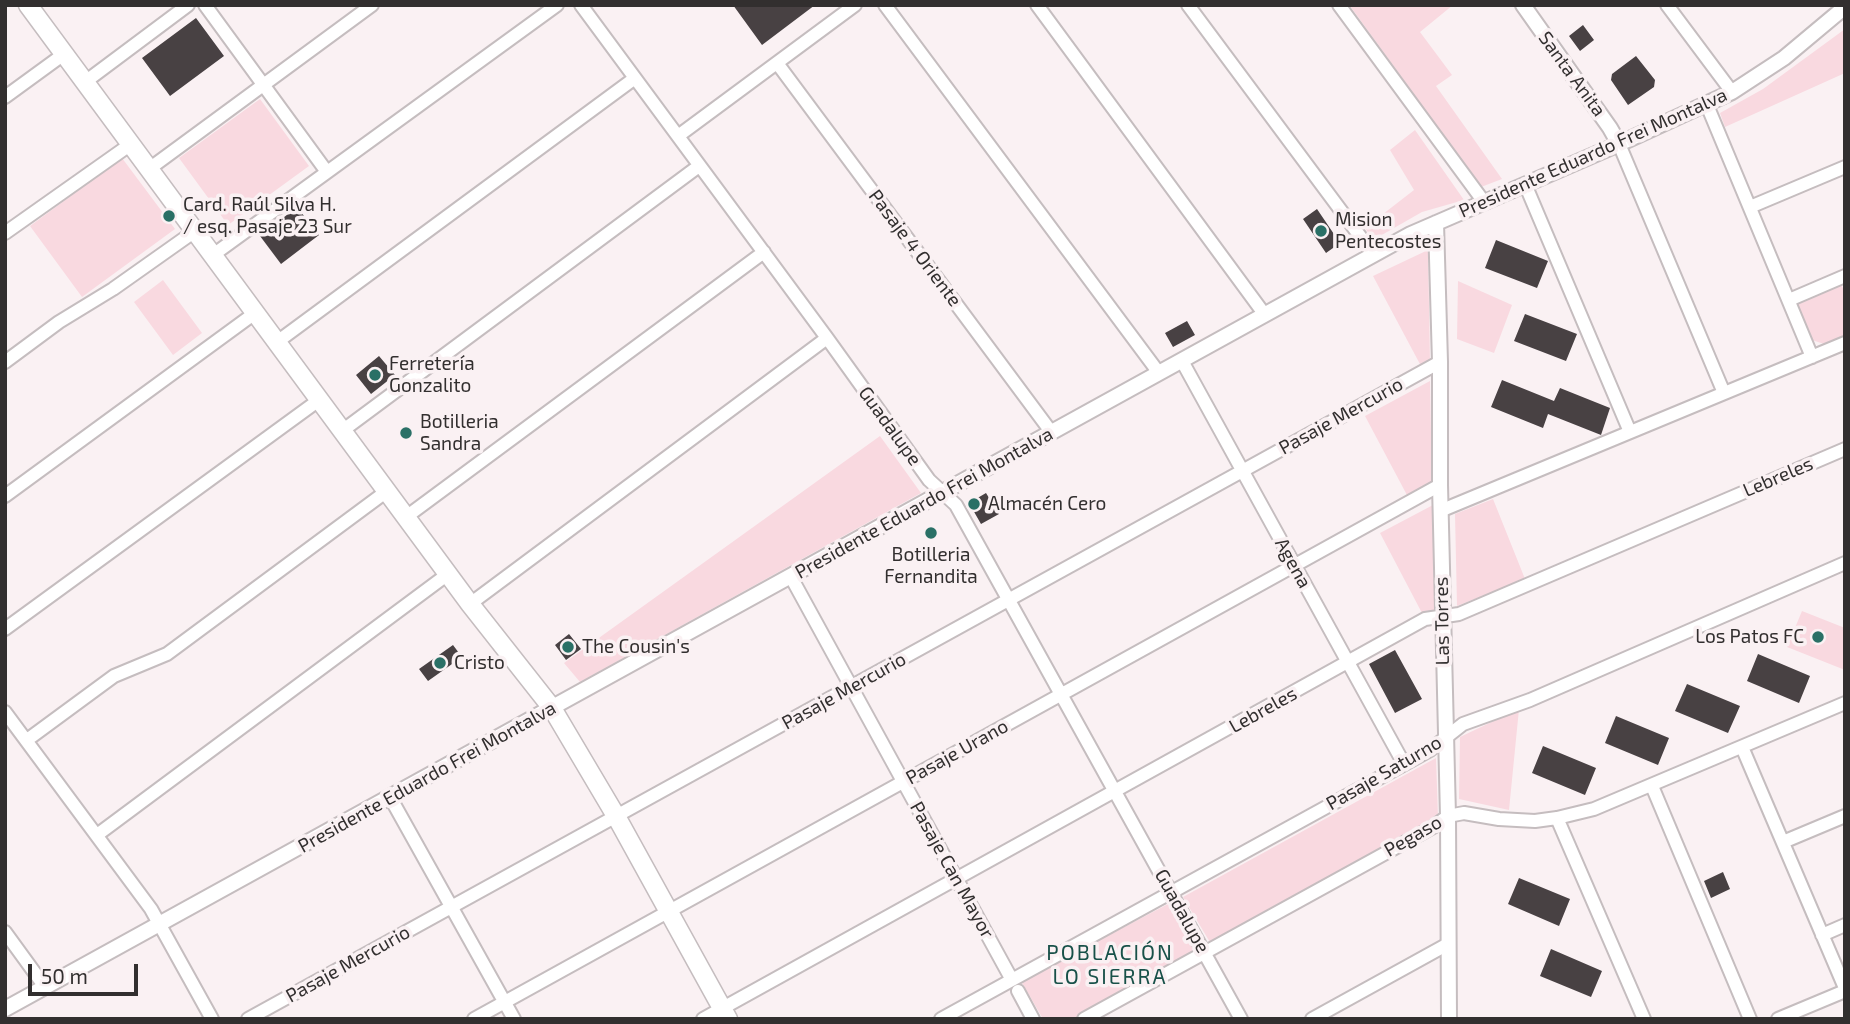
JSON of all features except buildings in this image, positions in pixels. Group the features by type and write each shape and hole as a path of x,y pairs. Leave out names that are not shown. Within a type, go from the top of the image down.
{"main road":[{"path":"28,5 470,604 552,708 616,816 725,1013"}],"street":[{"path":"85,82 188,5"},
{"path":"205,5 327,172"},
{"path":"149,169 372,5"},
{"path":"213,255 557,5"},
{"name":"Guadalupe","path":"581,5 929,480 956,505 1241,1019"},
{"path":"678,136 855,5"},
{"path":"885,5 1159,373"},
{"path":"1037,5 1265,315"},
{"path":"1188,5 1374,255"},
{"path":"1339,5 1484,202"},
{"name":"Santa Anita","path":"1522,5 1611,128 1619,144"},
{"path":"1667,5 1732,92"},
{"name":"Presidente Eduardo Frei Montalva","path":"5,1009 1436,222 1619,144 1732,92 1784,58 1845,7"},
{"path":"5,97 64,54"},
{"name":"Pasaje 4 Oriente","path":"777,63 1052,433"},
{"path":"277,342 635,78"},
{"path":"1707,105 1812,356"},
{"path":"5,233 131,144"},
{"path":"1619,144 1724,393"},
{"path":"342,431 699,166"},
{"path":"1750,207 1845,167"},
{"path":"1525,184 1630,432"},
{"name":"Las Torres","path":"1436,222 1448,817 1449,1019"},
{"path":"5,362 195,231"},
{"path":"406,517 764,253"},
{"path":"1789,300 1844,278"},
{"path":"5,496 255,313"},
{"path":"470,604 827,338"},
{"path":"1440,511 1845,343"},
{"name":"Agena","path":"1181,361 1405,764"},
{"name":"Pasaje Mercurio","path":"248,1019 1440,362"},
{"path":"5,629 319,400"},
{"name":"Lebreles","path":"703,1019 725,1013 957,879 1425,619 1459,614 1845,449"},
{"name":"Pasaje Urano","path":"474,1019 1440,485"},
{"path":"27,740 114,676 167,654 387,491"},
{"name":"Pasaje Saturno","path":"941,1019 1015,986 1172,892 1430,750 1463,724 1530,700 1845,563"},
{"path":"97,835 448,574"},
{"name":"Pasaje Can Mayor","path":"791,577 1033,1019"},
{"name":"Pegaso","path":"1084,1019 1448,817 1464,813 1513,821 1557,818 1594,809 1845,703"},
{"path":"5,712 160,924 212,1019"},
{"path":"1742,747 1845,989 1778,1019"},
{"path":"1652,786 1750,1019"},
{"path":"390,797 514,1019"},
{"path":"1783,842 1845,816"},
{"path":"1557,818 1644,1019"},
{"path":"1822,934 1845,925"},
{"path":"5,932 46,987"},
{"path":"1312,1019 1448,944"}],"shaded area":[{"path":"1453,5 1420,32 1452,75 1436,86 1502,179 1481,187 1350,6"},
{"path":"1845,29 1845,73 1725,127 1720,113 1763,89"},
{"path":"260,99 309,166 228,225 179,158"},
{"path":"1415,130 1464,200 1422,212 1373,240 1365,228 1414,190 1390,150"},
{"path":"122,158 175,229 82,297 30,226"},
{"path":"1428,250 1430,363 1421,366 1373,276"},
{"path":"163,280 202,333 173,355 134,302"},
{"path":"1458,281 1512,305 1494,353 1457,339"},
{"path":"1841,284 1845,293 1845,337 1827,345 1812,340 1797,303"},
{"path":"1430,381 1432,485 1408,497 1365,416"},
{"path":"880,436 921,493 580,682 564,663"},
{"path":"1493,499 1525,579 1457,606 1455,514"},
{"path":"1433,505 1436,609 1423,615 1380,533"},
{"name":"Los Patos FC","path":"1802,611 1845,628 1845,670 1787,647"},
{"path":"1519,709 1509,810 1459,799 1460,737"},
{"path":"1436,758 1438,817 1211,944 1183,897"},
{"path":"1170,903 1196,951 1076,1019 1043,1019 1021,981"}],"place":[{"name":"Card. Raúl Silva H. / esq. Pasaje 23 Sur","path":"169,216"},
{"name":"Mision Pentecostes","path":"1321,231"},
{"name":"Ferretería Gonzalito","path":"375,375"},
{"name":"Botilleria Sandra","path":"406,433"},
{"name":"Almacén Cero","path":"974,504"},
{"name":"Botilleria Fernandita","path":"931,533"},
{"name":"Los Patos FC","path":"1818,637"},
{"name":"The Cousin's","path":"568,647"},
{"name":"Cristo","path":"440,663"}],"district":[{"name":"POBLACIÓN LO SIERRA","path":"1110,965"}]}
